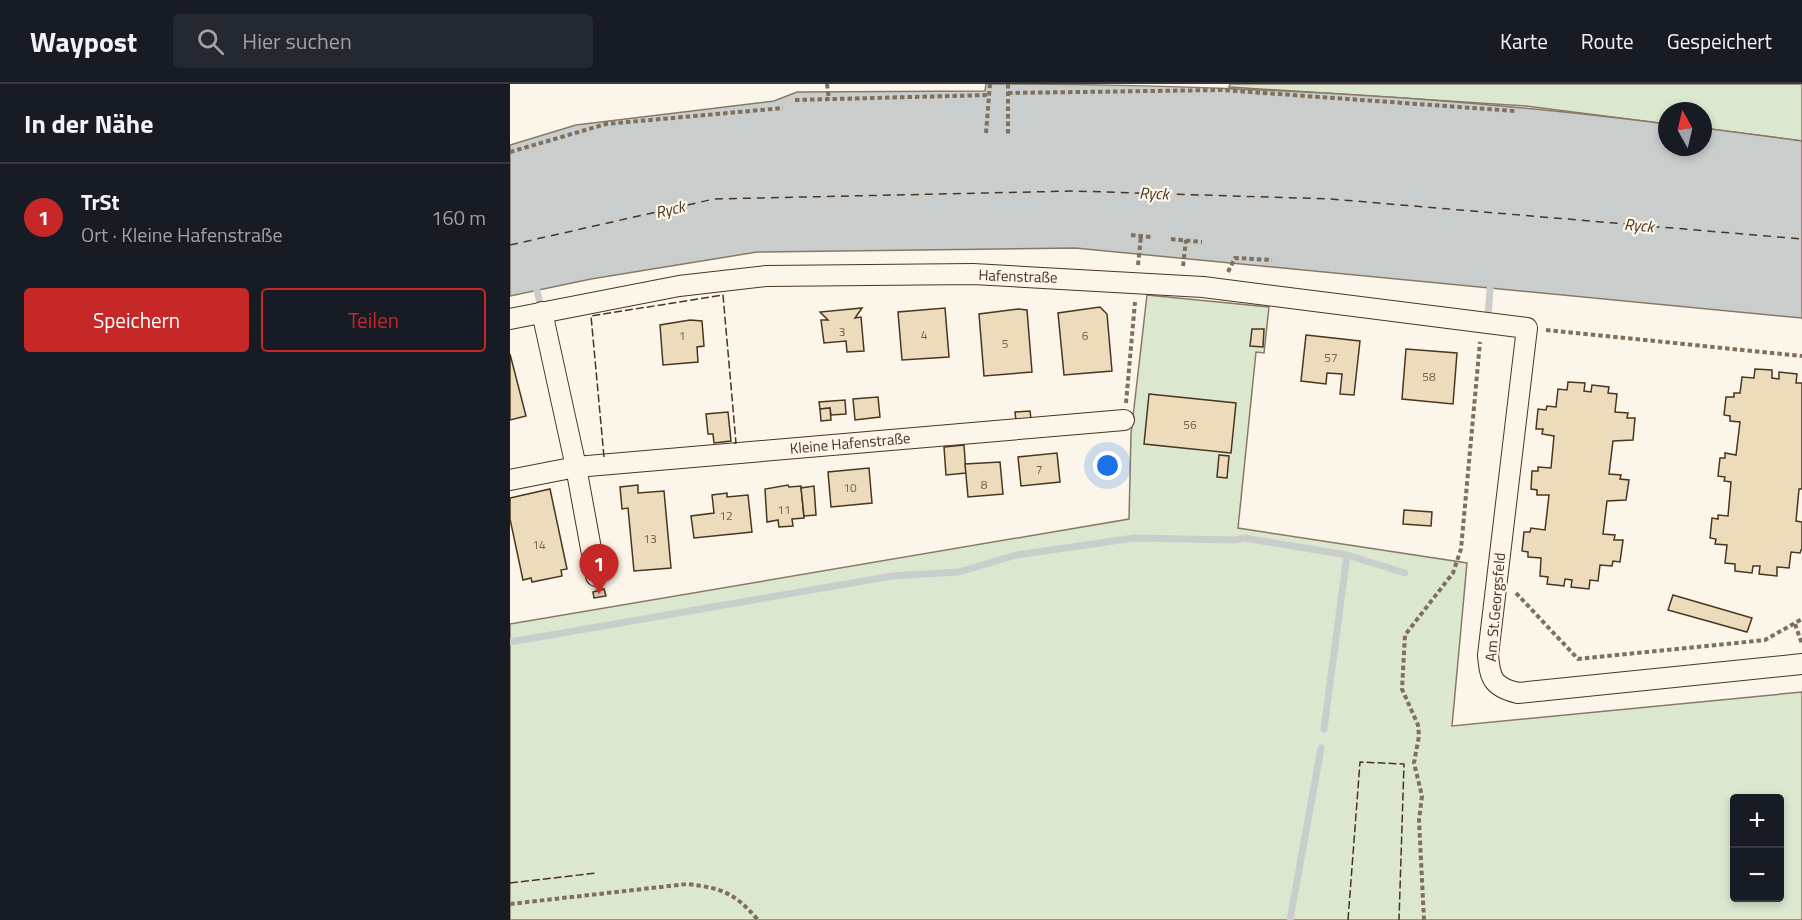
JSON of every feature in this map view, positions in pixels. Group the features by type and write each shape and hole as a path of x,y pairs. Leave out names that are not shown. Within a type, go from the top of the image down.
{"street":[{"name":"Hafenstraße","path":"510,319 679,286 766,276 973,274 1137,281 1203,287 1527,328"},
{"path":"542,312 576,467 596,576"},
{"name":"Am St.Georgsfeld","path":"1527,328 1488,655 1492,680 1503,690 1518,693 1802,664"},
{"name":"Kleine Hafenstraße","path":"510,480 576,467 1124,420"}],"path":[{"path":"827,84 829,99"},
{"path":"986,134 990,84"},
{"path":"1008,84 1008,134"},
{"path":"1222,84 1222,90"},
{"path":"1008,93 1222,90 1515,111"},
{"path":"795,100 989,95"},
{"path":"510,152 606,124 783,108"},
{"path":"1131,235 1150,237"},
{"path":"1139,257 1141,236"},
{"path":"1172,239 1202,242"},
{"path":"1183,261 1186,240"},
{"path":"1228,271 1235,258 1272,260"},
{"path":"1124,420 1137,281"},
{"path":"1424,920 1419,820 1422,796 1414,763 1419,736 1418,725 1402,689 1405,635 1453,573 1461,549 1482,322"},
{"path":"1527,328 1802,356"},
{"path":"1497,573 1578,659 1765,640 1802,619"},
{"path":"1795,624 1802,644"},
{"path":"510,904 687,884 716,888 741,899 758,920"}],"green space":[{"path":"1230,84 1802,84 1802,141 1712,129 1712,102 1658,102 1658,123 1526,106 1229,87"},
{"path":"1147,295 1269,307 1264,353 1256,352 1238,528 1467,563 1452,726 1802,692 1802,920 510,920 510,624 1129,519 1131,434"}],"water":[{"name":"Ryck","path":"986,84 1241,89 1412,99 1582,114 1658,123 1658,156 1712,156 1712,129 1802,141 1802,318 1075,248 757,252 591,279 510,296 510,145 576,125 774,101 797,92 985,91"}],"building":[{"path":"1100,307 1107,314 1112,371 1064,375 1058,313"},
{"path":"862,308 855,318 861,317 864,351 847,352 846,341 824,343 821,320 828,320 820,312"},
{"path":"945,308 949,357 902,360 898,312"},
{"path":"1027,310 1032,372 984,376 979,314"},
{"path":"690,320 702,321 704,346 697,347 698,362 663,365 660,325"},
{"path":"1252,329 1264,329 1263,347 1250,346"},
{"path":"1306,335 1360,341 1354,395 1340,394 1342,374 1327,373 1326,384 1301,381"},
{"path":"1406,349 1457,353 1453,404 1402,399"},
{"path":"510,354 526,416 510,420"},
{"path":"1755,369 1772,370 1772,378 1779,379 1779,372 1797,374 1796,383 1802,383 1802,489 1799,489 1796,521 1802,522 1802,548 1800,553 1791,552 1789,568 1777,567 1777,576 1759,574 1760,566 1753,566 1752,573 1735,571 1735,564 1725,563 1727,545 1715,544 1716,539 1710,538 1712,518 1718,519 1718,515 1728,516 1731,482 1724,481 1725,477 1718,476 1720,458 1725,458 1725,453 1736,455 1740,422 1730,421 1730,416 1724,415 1726,397 1734,397 1734,393 1740,393 1742,377 1754,378"},
{"path":"1568,382 1585,383 1584,391 1591,392 1592,385 1609,387 1608,393 1617,394 1615,412 1628,413 1627,418 1635,418 1633,440 1613,441 1609,474 1621,475 1620,479 1629,480 1626,500 1607,501 1603,534 1615,535 1614,540 1623,540 1620,562 1613,561 1612,566 1600,565 1598,581 1590,580 1589,589 1571,587 1572,580 1565,579 1564,586 1547,584 1548,577 1540,576 1541,558 1528,557 1528,552 1522,551 1524,532 1530,532 1531,528 1545,530 1549,495 1537,495 1537,490 1531,489 1532,471 1538,471 1538,467 1551,468 1554,436 1542,434 1543,429 1536,429 1538,409 1546,410 1547,406 1556,407 1558,389 1567,390"},
{"path":"1149,394 1236,403 1231,453 1144,444"},
{"path":"878,397 880,417 855,420 853,399"},
{"path":"845,400 846,414 831,415 830,408 820,409 819,402"},
{"path":"830,408 831,420 821,421 820,409"},
{"path":"1030,411 1031,419 1016,421 1015,412"},
{"path":"728,412 731,441 714,443 713,434 708,434 706,414"},
{"path":"964,445 966,473 946,475 944,447"},
{"path":"1057,453 1060,482 1021,486 1018,457"},
{"path":"1219,455 1229,456 1227,478 1217,477"},
{"path":"1000,462 1003,494 968,497 965,464"},
{"path":"869,468 872,503 831,507 828,472"},
{"path":"638,485 638,493 664,491 671,568 634,571 628,508 622,509 620,487"},
{"path":"788,485 789,487 801,486 804,518 792,519 793,526 779,527 778,520 767,522 765,489"},
{"path":"814,486 816,515 804,516 801,488"},
{"path":"550,489 567,569 561,570 562,576 532,582 531,578 523,580 510,519 510,498"},
{"path":"727,493 727,497 748,495 752,532 694,538 691,516 714,513 712,495"},
{"path":"1404,510 1432,512 1431,526 1403,524"},
{"path":"604,589 606,596 594,598 593,592"},
{"path":"1673,595 1752,618 1747,632 1668,610"}],"waterway":[{"path":"1488,315 1491,279"},
{"path":"535,282 540,303"},
{"path":"510,642 892,576 959,572 1016,555 1134,538 1236,540 1244,538 1347,555 1405,573"},
{"path":"1324,729 1347,555"},
{"path":"1290,920 1321,748"}],"ferry route":[{"path":"510,245 714,199 1074,191 1331,199 1802,239"}],"fence":[{"path":"604,457 591,316 723,295 736,443 732,443"},
{"path":"1348,920 1360,762 1404,764 1399,920"},
{"path":"510,883 596,873"}],"place":[{"name":"TrSt","path":"599,594"}]}
